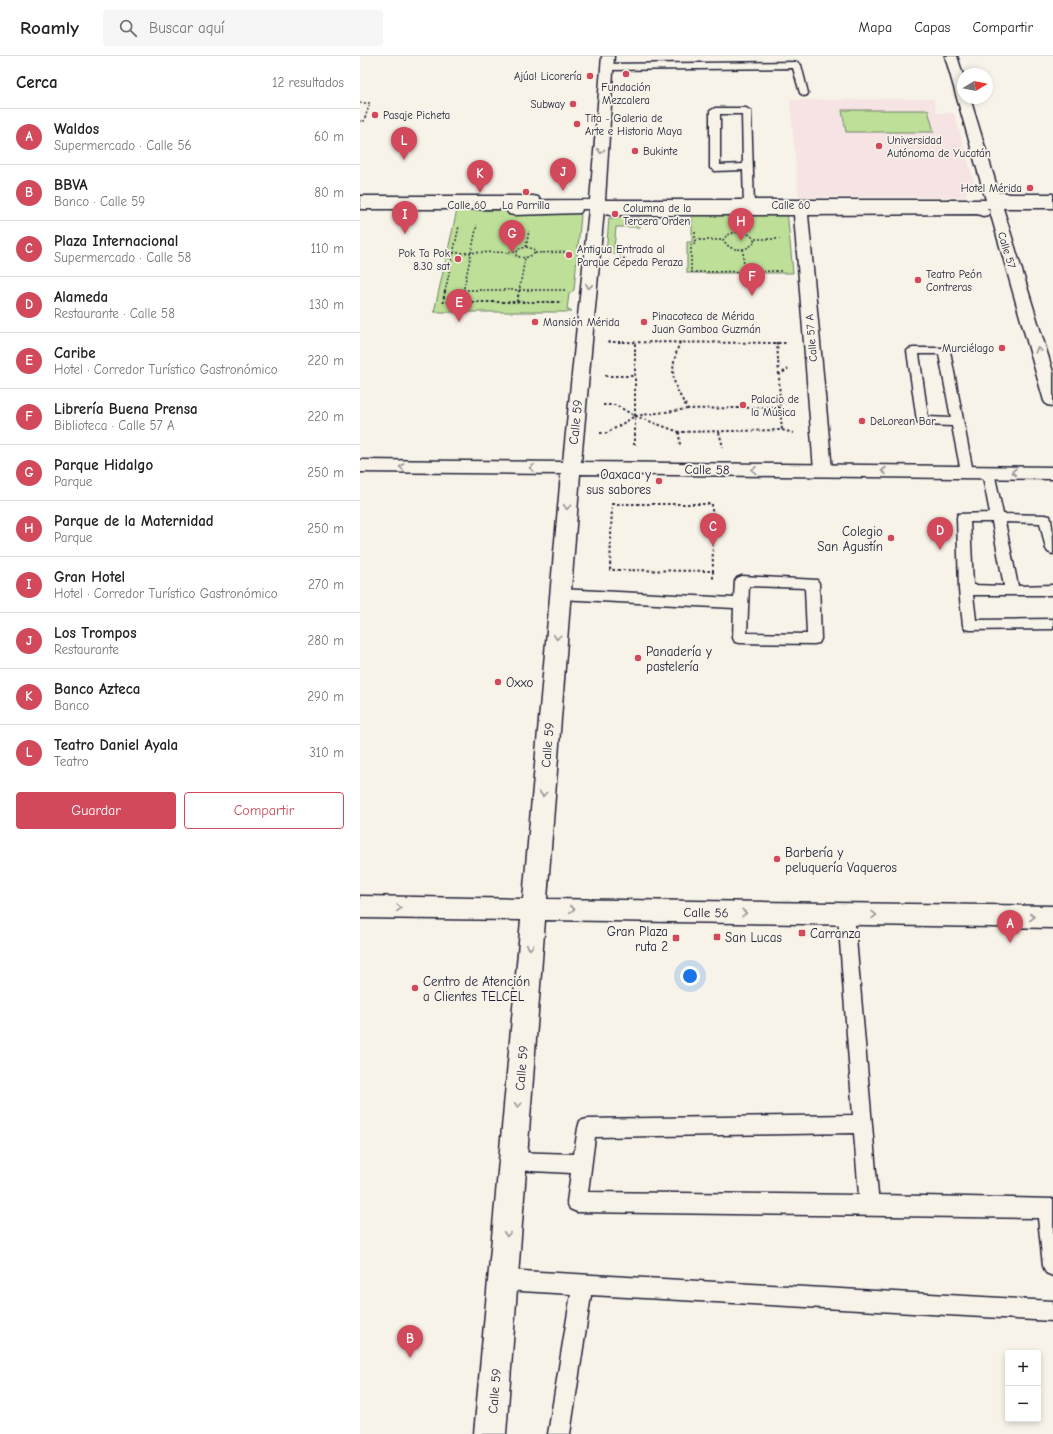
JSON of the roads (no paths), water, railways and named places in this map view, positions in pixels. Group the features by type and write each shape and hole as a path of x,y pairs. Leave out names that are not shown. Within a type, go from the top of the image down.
{"street":[{"name":"Calle 57","path":"951,56 1053,401"},
{"name":"Calle 59","path":"490,1434 514,1162 533,908 570,468 603,208 607,61"},
{"path":"619,200 749,202 975,198"},
{"path":"603,208 695,211 800,208 981,210 1009,198 1053,198"},
{"path":"360,200 575,206 463,210 360,210"},
{"name":"Calle 60","path":"360,205 603,208 749,202 800,208"},
{"path":"994,204 1053,204"},
{"name":"Calle 57 A","path":"800,208 823,470"},
{"path":"1009,215 1016,210 1053,210"},
{"name":"Calle 58","path":"360,466 1053,473"},
{"name":"Calle 56","path":"360,907 533,908 846,915 1053,917"}],"lane":[{"path":"607,61 797,65 804,92"},
{"path":"747,167 716,168 715,111 746,111 749,202"},
{"path":"958,422 923,421 912,351 944,351 958,422 967,472"},
{"path":"988,472 1012,591"},
{"path":"1053,549 1045,520 963,517 966,590 970,625 1053,624"},
{"path":"742,581 812,583 814,639 740,638 741,603 742,581"},
{"path":"966,590 1053,590"},
{"path":"560,594 741,603"},
{"path":"846,915 869,1205"},
{"path":"863,1124 587,1128 577,1202 869,1205 1050,1209 1053,1266"},
{"path":"514,1162 582,1164"},
{"path":"504,1280 1053,1310"},
{"path":"559,1434 582,1285"}],"place":[{"name":"Fundación Mezcalera","path":"626,74"},
{"name":"Ajúa! Licorería","path":"590,76"},
{"name":"Subway","path":"573,104"},
{"name":"Pasaje Picheta","path":"375,115"},
{"name":"Tita - Galeria de Arte e Historia Maya","path":"577,124"},
{"name":"Universidad Autónoma de Yucatán","path":"879,146"},
{"name":"Bukinte","path":"635,151"},
{"name":"Teatro Daniel Ayala","path":"404,160"},
{"name":"Hotel Mérida","path":"1030,188"},
{"name":"Los Trompos","path":"563,191"},
{"name":"La Parrilla","path":"526,192"},
{"name":"Banco Azteca","path":"480,193"},
{"name":"Columna de la Tercera Orden","path":"615,214"},
{"name":"Gran Hotel","path":"405,234"},
{"name":"Parque de la Maternidad","path":"741,241"},
{"name":"Parque Hidalgo","path":"512,253"},
{"name":"Antigua Entrada al Parque Cepeda Peraza","path":"569,255"},
{"name":"Pok Ta Pok 8.30 sat","path":"458,259"},
{"name":"Teatro Peón Contreras","path":"918,280"},
{"name":"Librería Buena Prensa","path":"752,296"},
{"name":"Caribe","path":"459,322"},
{"name":"Mansión Mérida","path":"535,322"},
{"name":"Pinacoteca de Mérida Juan Gamboa Guzmán","path":"644,322"},
{"name":"Murciélago","path":"1002,348"},
{"name":"Palacio de la Música","path":"743,405"},
{"name":"DeLorean Bar","path":"862,421"},
{"name":"Oaxaca y sus sabores","path":"659,481"},
{"name":"Colegio San Agustín","path":"891,538"},
{"name":"Plaza Internacional","path":"713,546"},
{"name":"Alameda","path":"940,550"},
{"name":"Panadería y pastelería","path":"638,658"},
{"name":"Oxxo","path":"498,682"},
{"name":"Barbería y peluquería Vaqueros","path":"777,859"},
{"name":"Carranza","path":"802,933"},
{"name":"San Lucas","path":"717,937"},
{"name":"Gran Plaza ruta 2","path":"676,938"},
{"name":"Waldos","path":"1010,943"},
{"name":"Centro de Atención a Clientes TELCEL","path":"415,988"},
{"name":"BBVA","path":"410,1358"}]}
